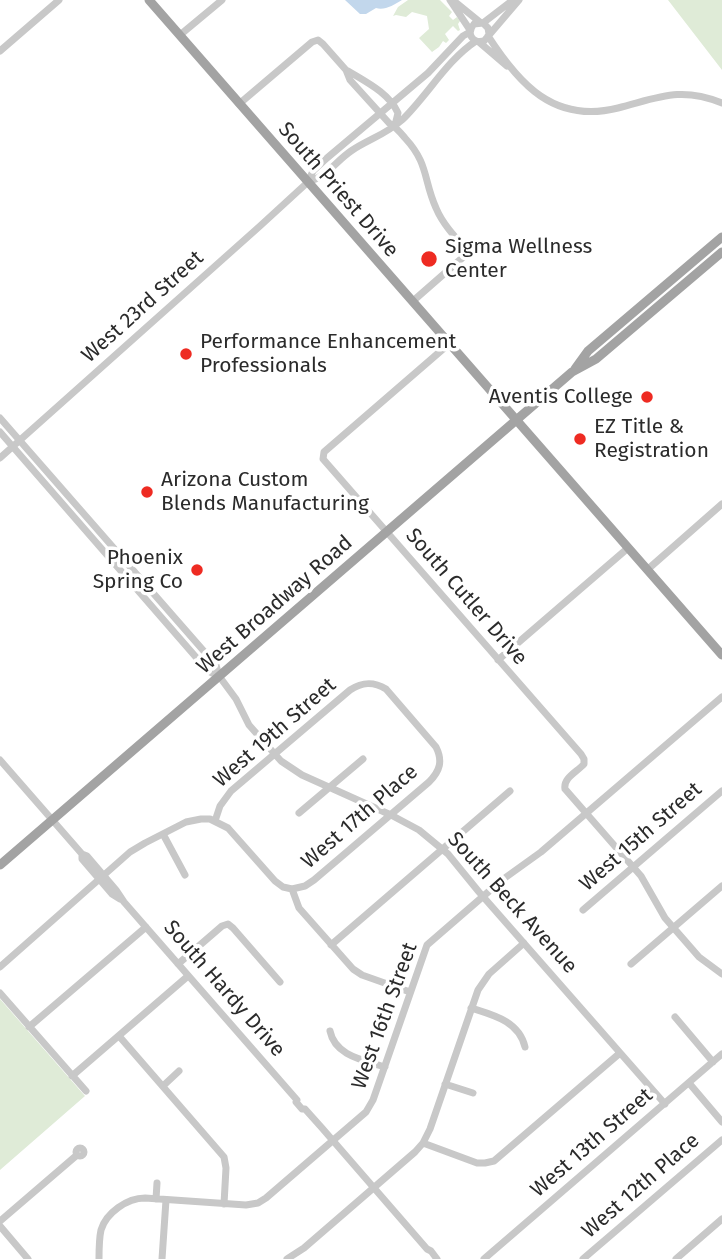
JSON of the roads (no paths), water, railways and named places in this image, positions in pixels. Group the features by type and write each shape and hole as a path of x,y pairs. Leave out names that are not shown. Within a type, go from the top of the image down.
{"main road":[{"name":"South Priest Drive","path":"149,0 722,655"},
{"name":"West Broadway Road","path":"0,865 517,420 572,372 589,351 722,237"},
{"name":"West Broadway Road","path":"572,372 596,359 722,252"}],"street":[{"path":"0,51 59,0"},
{"path":"180,36 222,0"},
{"path":"451,0 488,28 489,35 526,85 542,98 558,105 592,112 677,94 702,96 722,103"},
{"path":"451,0 472,38 512,69"},
{"path":"308,182 320,164 433,68 474,24 482,23 513,0"},
{"path":"308,182 320,178 350,152 395,126 463,52 477,42 484,41 519,0"},
{"path":"239,104 315,40 323,44 346,70 351,80 414,148 421,159 440,217 469,252 413,301"},
{"path":"427,92 436,76 433,68"},
{"path":"346,70 375,88 392,103 398,116 395,126"},
{"name":"West 23rd Street","path":"0,458 308,182"},
{"name":"South Cutler Drive","path":"450,343 322,456 581,754 584,762 582,766 564,784 586,813"},
{"path":"0,418 216,665 219,676 208,671 0,432"},
{"path":"647,570 722,504"},
{"path":"498,660 628,548"},
{"name":"South Beck Avenue","path":"219,676 236,699 249,725 274,754 295,771 391,815 419,830 443,849 665,1104"},
{"name":"West 19th Street","path":"0,967 135,849 191,820 215,821 228,794 360,684 370,680 382,687 433,742 444,762"},
{"name":"West 16th Street","path":"99,1259 101,1231 109,1217 130,1200 141,1198 249,1205 263,1201 332,1141 370,1106 428,945 512,871 537,855 722,697"},
{"path":"299,813 363,759"},
{"name":"South Hardy Drive","path":"0,761 82,854 82,859 102,878 112,894 124,902 296,1100 299,1099 306,1106 305,1109 431,1251 435,1259"},
{"name":"West 17th Place","path":"292,890 306,886 314,880 432,779 444,762"},
{"path":"331,945 510,791"},
{"name":"West 15th Street","path":"583,910 722,791"},
{"path":"586,813 647,884 662,915 699,957 722,974"},
{"path":"215,821 231,831 275,881 292,890 299,908 353,970 410,992"},
{"path":"163,834 185,875"},
{"path":"631,964 722,886"},
{"path":"178,964 222,926 228,924 281,982"},
{"path":"29,1027 145,927"},
{"path":"287,1259 304,1248 423,1143 478,990 486,978 524,943"},
{"path":"72,1076 188,975"},
{"path":"0,993 86,1091"},
{"path":"471,1008 506,1021 520,1034 525,1047"},
{"path":"675,1017 713,1062"},
{"path":"330,1031 334,1044 343,1052 385,1067"},
{"path":"119,1036 224,1157 224,1204"},
{"path":"423,1143 477,1163 494,1161 620,1053"},
{"name":"West 13th Street","path":"484,1259 722,1054"},
{"path":"163,1086 179,1071"},
{"path":"689,1083 722,1122"},
{"path":"445,1084 472,1093"},
{"name":"West 12th Place","path":"583,1259 722,1140"},
{"path":"0,1221 77,1155"},
{"path":"156,1199 157,1183"},
{"path":"162,1259 166,1200"},
{"path":"676,1259 722,1219"},
{"path":"0,1226 26,1256 16,1259"}],"water":[{"path":"345,0 402,0 389,7 360,14"}],"place":[{"name":"Sigma Wellness Center","path":"429,259"},
{"name":"Performance Enhancement Professionals","path":"186,354"},
{"name":"Aventis College","path":"647,397"},
{"name":"EZ Title & Registration","path":"580,439"},
{"name":"Arizona Custom Blends Manufacturing","path":"147,492"},
{"name":"Phoenix Spring Co","path":"197,570"}]}
